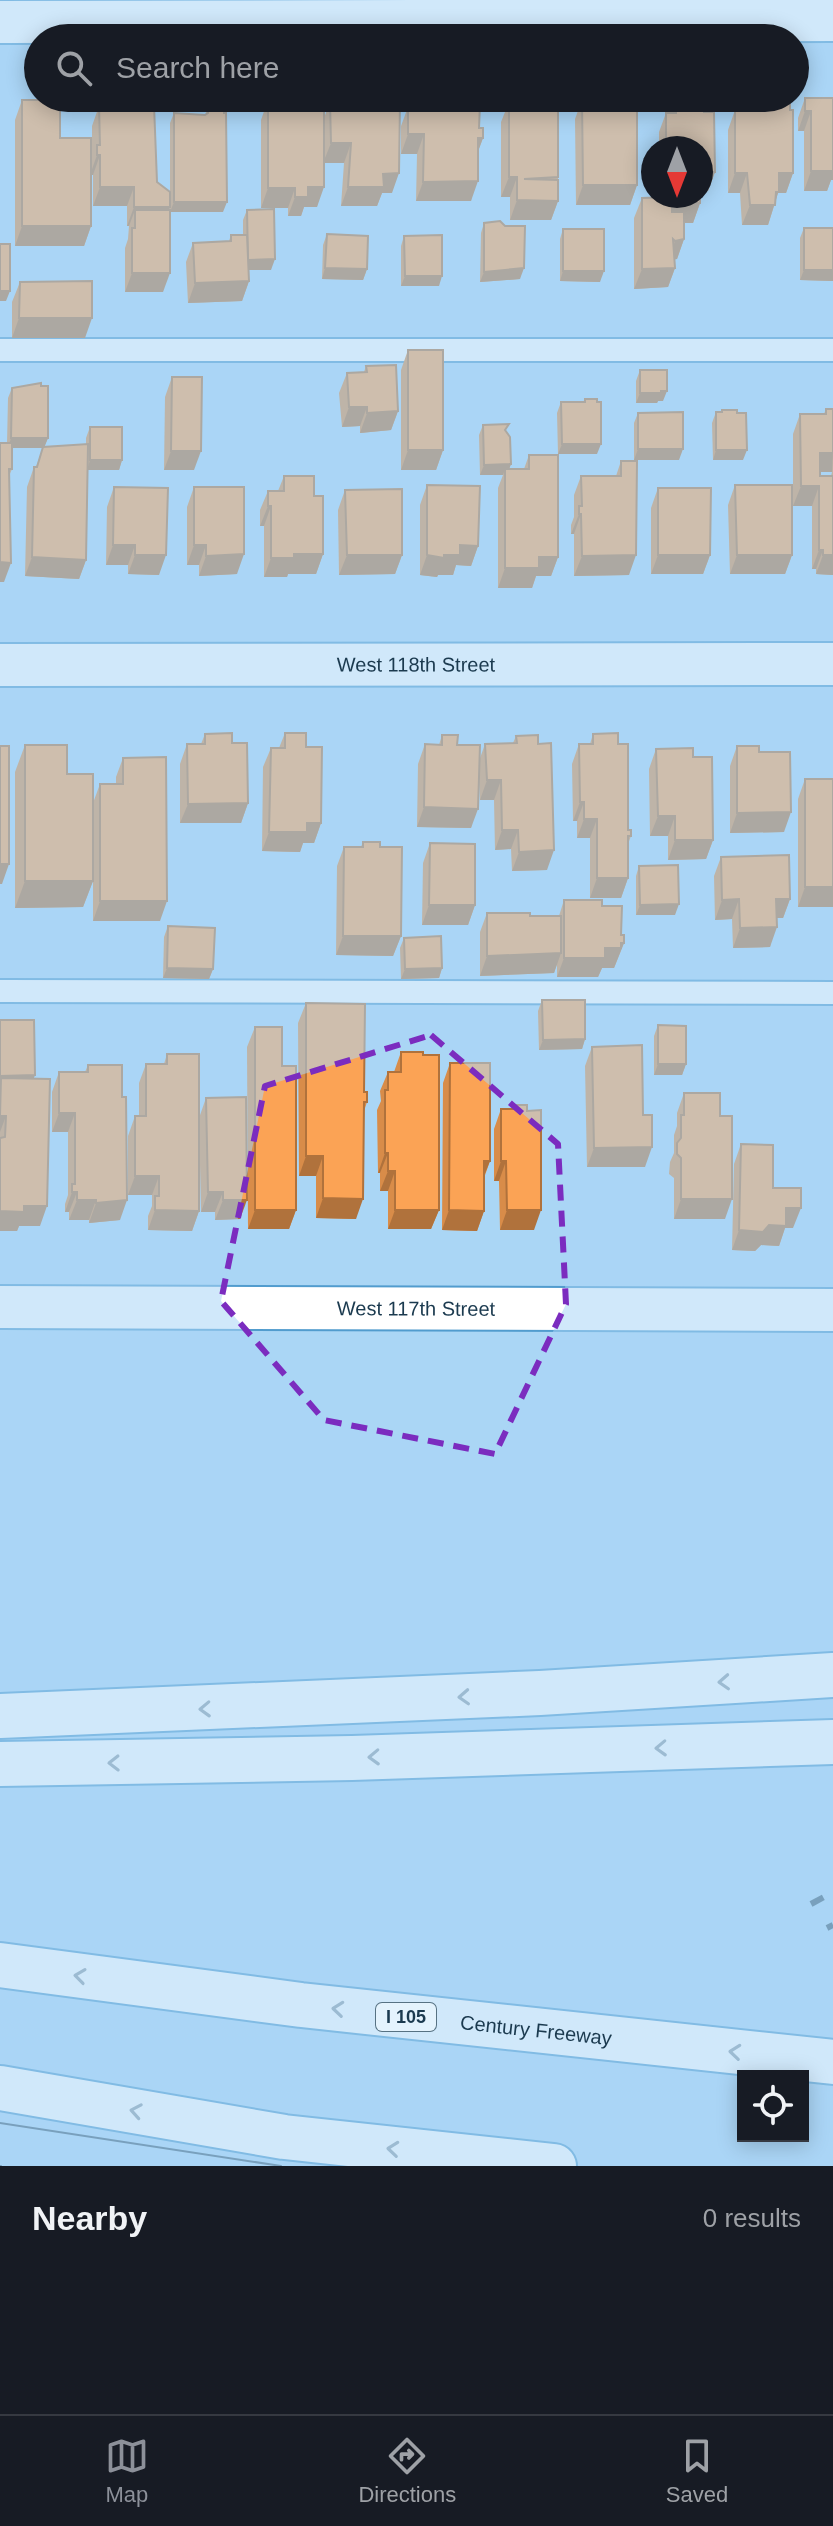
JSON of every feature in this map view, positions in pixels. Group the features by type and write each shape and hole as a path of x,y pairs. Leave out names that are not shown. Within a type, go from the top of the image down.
{"highway":[{"path":"0,1716 476,1697 817,1677"},
{"path":"0,1764 306,1759 833,1742"},
{"name":"Century Freeway","path":"0,1965 301,2005 823,2061"},
{"path":"0,2088 284,2137 554,2166"}],"street":[{"path":"0,22 833,20"},
{"name":"West 118th Street","path":"0,665 833,664"},
{"name":"West 117th Street","path":"0,1307 833,1310"}],"lane":[{"path":"0,350 833,350"},
{"path":"0,991 833,993"}],"highlighted area":[{"path":"431,1035 558,1144 566,1304 495,1454 324,1420 221,1301 265,1086"}],"building":[{"path":"809,98 833,98 833,171 811,171"},
{"path":"24,100 24,112 60,112 60,138 91,138 91,226 22,226"},
{"path":"99,112 154,112 157,182 170,192 170,207 134,207 134,187 100,187 97,145 100,145"},
{"path":"268,112 324,112 324,187 308,187 308,197 295,197 295,188 268,188"},
{"path":"330,112 400,112 399,173 383,174 384,187 348,187 351,143 331,143"},
{"path":"408,112 480,112 479,128 483,128 483,138 478,138 478,181 423,182 424,134 408,134"},
{"path":"509,112 558,112 558,177 524,179 558,180 558,201 517,200 517,177 509,177"},
{"path":"582,112 637,112 637,185 583,185"},
{"path":"714,112 715,172 713,136 666,136 666,113"},
{"path":"735,112 793,112 793,173 779,173 775,205 750,205 747,173 735,173"},
{"path":"174,113 226,113 227,202 174,202"},
{"path":"642,208 672,208 672,212 684,212 684,239 673,239 675,268 642,269"},
{"path":"274,209 275,259 248,260 247,210"},
{"path":"135,210 170,210 170,273 132,273"},
{"path":"500,221 505,226 525,226 524,268 484,272 484,223"},
{"path":"804,228 833,228 833,270 804,270"},
{"path":"563,229 604,229 604,271 563,271"},
{"path":"327,234 368,236 367,269 325,268"},
{"path":"231,235 247,235 249,281 195,283 193,243 231,241"},
{"path":"442,235 442,276 405,276 404,236"},
{"path":"0,244 10,244 10,291 0,291"},
{"path":"92,281 92,318 19,318 20,282"},
{"path":"408,350 443,350 443,450 408,450"},
{"path":"396,365 398,411 367,413 367,407 349,407 347,373 367,372 366,366"},
{"path":"640,370 667,370 667,391 640,393"},
{"path":"172,377 202,377 201,451 171,451"},
{"path":"41,383 41,386 48,386 48,438 11,438 12,388"},
{"path":"585,399 601,402 601,444 562,444 561,402 585,402"},
{"path":"826,409 833,409 833,453 820,453 820,476 833,476 833,555 823,555 823,550 819,550 819,486 801,486 800,414 826,414"},
{"path":"683,412 683,449 638,449 638,413"},
{"path":"716,412 746,413 747,450 716,450"},
{"path":"509,424 505,430 510,437 511,464 484,465 483,425"},
{"path":"90,427 122,427 122,460 90,460"},
{"path":"0,443 12,443 12,469 9,469 11,563 0,562"},
{"path":"88,444 86,560 32,557 34,467 37,467 43,447"},
{"path":"529,455 558,455 558,557 539,557 539,568 505,568 505,469 529,469"},
{"path":"621,461 637,461 636,555 582,556 579,514 579,506 582,506 581,476 621,476"},
{"path":"284,476 314,476 314,496 323,496 323,554 271,558 268,491 284,491"},
{"path":"427,485 480,486 478,546 460,545 460,555 444,555 444,558 427,555"},
{"path":"735,485 792,485 792,555 737,555"},
{"path":"114,487 168,488 166,555 135,555 135,545 113,545"},
{"path":"194,487 244,487 244,554 206,556 206,545 194,545"},
{"path":"658,488 711,488 710,555 658,555"},
{"path":"402,489 402,555 347,555 345,490"},
{"path":"232,733 232,743 247,743 248,803 188,804 187,744 205,744 205,734"},
{"path":"285,733 306,733 306,747 322,747 321,823 307,823 307,832 269,832 271,748 285,748"},
{"path":"618,733 618,744 628,744 628,830 631,830 631,836 628,836 628,878 597,878 597,819 584,819 584,802 580,802 579,744 593,744 593,734"},
{"path":"442,735 458,735 457,745 480,745 478,809 424,807 425,744 442,745"},
{"path":"538,735 538,744 551,743 554,850 519,852 518,830 502,830 501,780 487,780 485,744 517,743 516,736"},
{"path":"25,745 67,745 67,774 93,774 93,881 25,881"},
{"path":"0,746 9,746 9,864 0,864"},
{"path":"737,746 759,746 759,752 790,752 791,812 737,813"},
{"path":"693,748 693,757 712,757 713,840 675,840 675,816 658,816 656,749"},
{"path":"166,757 167,901 100,901 100,784 123,784 123,758"},
{"path":"805,779 833,779 833,887 805,887"},
{"path":"363,842 380,842 380,847 402,847 401,936 343,936 344,847 363,847"},
{"path":"430,843 475,844 475,905 429,905"},
{"path":"789,855 790,899 776,899 777,927 740,928 739,899 722,900 721,857"},
{"path":"678,865 679,904 640,905 639,866"},
{"path":"564,900 602,900 602,906 622,906 621,935 624,935 624,943 621,943 621,948 605,948 605,958 564,958"},
{"path":"487,913 561,916 561,953 487,956"},
{"path":"168,926 215,928 213,969 167,968"},
{"path":"441,936 442,968 405,969 404,938"},
{"path":"542,1000 585,1000 585,1039 543,1040"},
{"path":"306,1003 365,1004 364,1092 367,1092 367,1102 364,1102 363,1199 323,1198 323,1156 306,1156"},
{"path":"0,1020 34,1020 35,1075 0,1076"},
{"path":"658,1025 686,1026 686,1064 658,1064"},
{"path":"255,1027 282,1027 282,1066 296,1066 296,1210 255,1210"},
{"path":"642,1045 643,1115 652,1115 652,1147 594,1148 592,1047"},
{"path":"401,1052 439,1055 439,1210 395,1210 395,1171 388,1171 388,1153 385,1153 385,1090 388,1090 388,1072 401,1072"},
{"path":"167,1054 199,1054 199,1211 155,1210 159,1176 135,1176 135,1116 146,1116 146,1064 167,1064"},
{"path":"450,1063 490,1063 490,1161 484,1161 484,1211 449,1210"},
{"path":"88,1065 122,1065 122,1097 126,1097 127,1200 96,1203 96,1200 77,1200 77,1192 72,1192 72,1184 75,1184 75,1113 59,1113 59,1072 88,1072"},
{"path":"1,1078 50,1079 47,1206 24,1206 24,1212 0,1211 0,1138 5,1137 6,1116 0,1116"},
{"path":"684,1093 720,1093 720,1116 732,1116 732,1199 681,1199 681,1158 677,1154 677,1143 681,1138"},
{"path":"246,1097 247,1200 223,1200 223,1192 208,1192 206,1098"},
{"path":"514,1105 527,1105 527,1111 541,1110 541,1210 507,1210 506,1161 501,1161 501,1109 514,1109"},
{"path":"741,1144 773,1145 773,1188 801,1188 801,1208 786,1208 786,1226 769,1225 763,1232 739,1230"}],"tram line":[{"path":"0,2123 281,2166"}],"railway":[{"path":"811,1904 833,1892"},
{"path":"827,1928 833,1925"}]}
